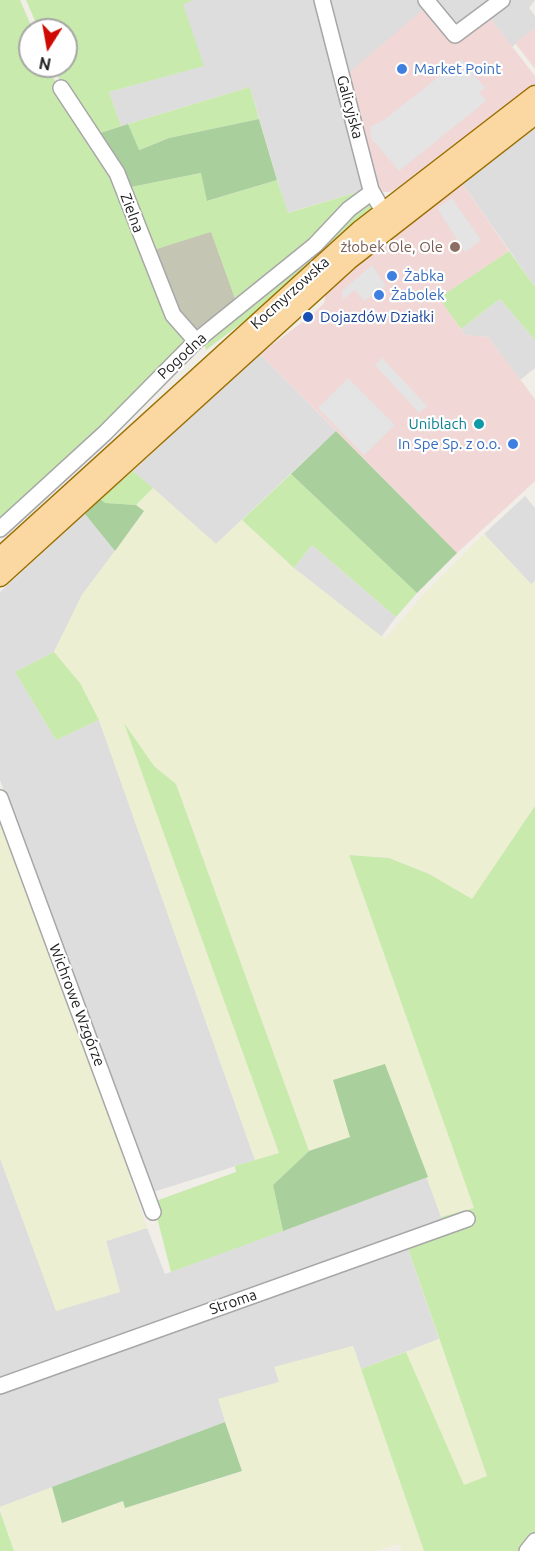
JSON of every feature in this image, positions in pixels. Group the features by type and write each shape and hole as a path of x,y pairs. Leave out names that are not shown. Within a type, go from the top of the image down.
{"main road":[{"name":"Kocmyrzowska","path":"88,486 383,211 535,95"},
{"name":"Kocmyrzowska","path":"88,486 349,260 535,115"},
{"path":"0,557 88,486"},
{"path":"0,577 88,486"}],"street":[{"name":"Galicyjska","path":"322,0 372,192 383,211"},
{"path":"426,0 455,35 502,0"},
{"name":"Zielna","path":"61,88 117,172 173,315 196,341"},
{"name":"Pogodna","path":"0,529 105,433 196,341 315,245 349,208 372,192"},
{"name":"Wichrowe Wzgórze","path":"0,798 153,1212"},
{"name":"Stroma","path":"0,1386 467,1219"},
{"path":"527,1551 535,1541"}],"shaded area":[{"path":"194,0 315,0 362,186 361,191 287,213 250,87 121,126 109,92 203,66 182,3"},
{"path":"323,0 535,0 529,8 535,16 535,28 512,47 487,14 450,42 345,76"},
{"path":"425,8 450,42 487,14 535,76 535,84 407,183 390,192 383,192 374,182 345,76"},
{"path":"535,28 535,69 515,43"},
{"path":"461,59 485,88 479,92 486,101 399,171 371,138 370,127 384,120"},
{"path":"535,127 535,287 462,183"},
{"path":"462,183 509,251 440,298 465,335 488,337 535,399 535,481 457,553 260,354 313,314 324,303 326,294 352,268"},
{"path":"452,198 481,240 465,252 437,208"},
{"path":"211,231 236,301 195,330 176,313 150,251"},
{"path":"372,265 386,286 364,301 355,290 343,299 342,291"},
{"path":"500,299 535,340 535,368 520,380 488,337 465,335 461,329"},
{"path":"260,354 336,431 216,544 133,471"},
{"path":"382,358 427,406 419,413 375,365"},
{"path":"348,378 395,425 364,455 318,408"},
{"path":"153,488 216,544 242,520 294,568 385,639 423,595 484,534 531,584 535,581 535,806 472,899 429,874 389,858 349,855 474,1208 441,1217 385,1064 350,1137 309,1151 176,784 154,766 126,726 279,1153 255,1160 99,720 80,683 54,652 82,595 144,512 136,505"},
{"path":"525,496 535,508 535,581 531,584 484,534"},
{"path":"85,514 115,551 82,595 54,652 15,672 56,740 99,720 255,1160 150,1193 0,780 0,592"},
{"path":"312,545 396,617 381,637 294,568"},
{"path":"0,788 147,1228 106,1241 120,1292 56,1311 0,1158"},
{"path":"0,1158 56,1310 120,1292 106,1241 147,1228 165,1274 428,1177 444,1226 405,1240 439,1339 361,1369 353,1346 275,1368 280,1382 219,1399 225,1422 0,1507"},
{"path":"439,1339 487,1476 464,1486 406,1352"},
{"path":"353,1346 424,1551 402,1551 399,1544 377,1551 14,1551 0,1507 52,1487 63,1523 123,1501 125,1508 242,1472 218,1399 279,1382 274,1367"}],"green space":[{"path":"0,0 20,0 28,18 18,18 18,78 54,78 113,174 187,341 104,430 0,526"},
{"path":"26,0 194,0 183,4 204,66 109,92 121,126 97,134 59,78 78,78 78,18 34,18"},
{"path":"250,87 259,119 169,138 138,150 128,124"},
{"path":"259,119 277,180 207,201 201,173 126,188 97,134 128,124 139,150 169,138"},
{"path":"202,173 208,201 277,180 288,213 361,191 335,220 236,301 211,232 150,251 126,188"},
{"path":"368,203 372,207 372,212 267,304 206,350 203,339 361,204"},
{"path":"509,251 535,287 535,340 500,299 461,329 439,298"},
{"path":"336,431 457,553 417,593 291,474"},
{"path":"133,471 153,488 136,505 104,503 100,499"},
{"path":"291,474 417,593 396,617 312,545 294,568 242,520"},
{"path":"100,499 105,503 136,505 144,511 115,551 85,514"},
{"path":"54,652 80,683 99,720 56,740 15,672"},
{"path":"124,723 154,766 176,784 309,1151 273,1185 283,1231 171,1272 153,1202 236,1172 235,1166 279,1153"},
{"path":"535,806 535,1534 522,1551 424,1551 361,1369 406,1352 464,1485 487,1476 405,1240 444,1226 441,1217 474,1208 349,855 389,858 429,874 472,899"},
{"path":"385,1064 428,1177 283,1231 273,1185 309,1151 350,1137 333,1080"},
{"path":"225,1422 242,1471 125,1508 123,1501 62,1523 52,1487"},
{"path":"0,1511 14,1551 0,1551"}],"place":[{"name":"Market Point","path":"402,69"},
{"name":"żłobek Ole, Ole","path":"455,247"},
{"name":"Żabka","path":"392,276"},
{"name":"Żabolek","path":"379,295"},
{"name":"Dojazdów Działki","path":"308,317"},
{"name":"Uniblach","path":"479,424"},
{"name":"In Spe Sp. z o.o.","path":"513,444"}]}
